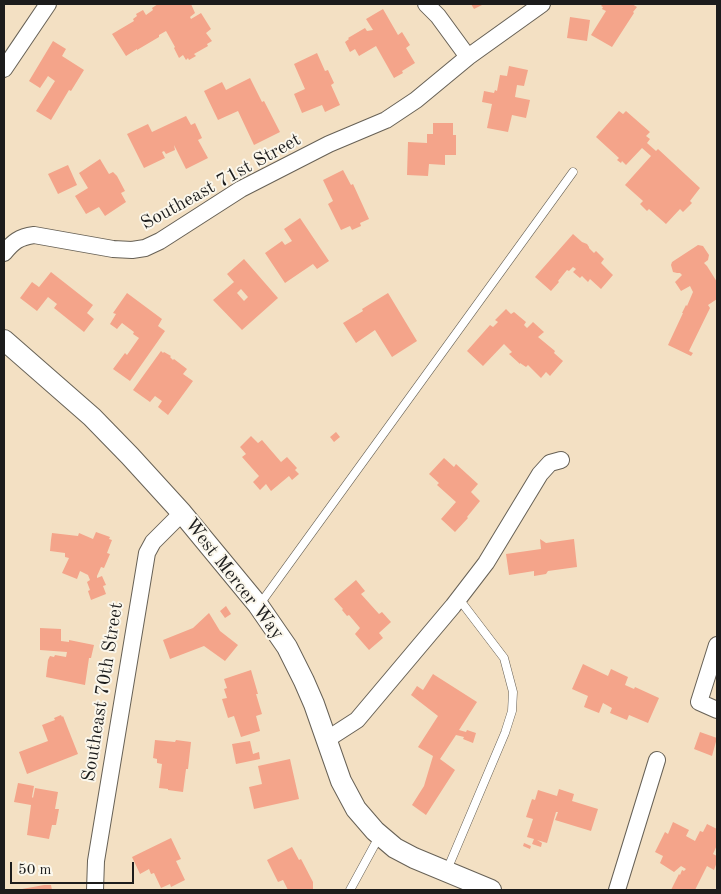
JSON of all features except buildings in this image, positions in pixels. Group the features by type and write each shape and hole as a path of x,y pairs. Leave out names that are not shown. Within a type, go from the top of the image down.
{"street":[{"path":"4,69 48,4"},
{"path":"426,4 438,16 468,57"},
{"name":"Southeast 71st Street","path":"4,253 11,244 22,237 34,235 114,249 132,250 145,248 160,241 241,189 330,144 386,120 416,100 468,57 542,4"},
{"name":"West Mercer Way","path":"4,340 92,418 130,456 182,513 258,605 287,647 314,704 341,781 356,809 375,831 395,848 414,858 491,890"},
{"path":"326,740 357,720 459,599 486,563 540,474 550,463 561,460"},
{"name":"Southeast 70th Street","path":"95,890 96,860 147,553 153,542 182,513"},
{"path":"717,645 699,702 717,710"},
{"path":"617,890 657,760"}],"lane":[{"path":"258,605 573,172"},
{"path":"446,872 505,733 512,711 513,692 504,658 459,599"},
{"path":"350,890 380,836"}]}
